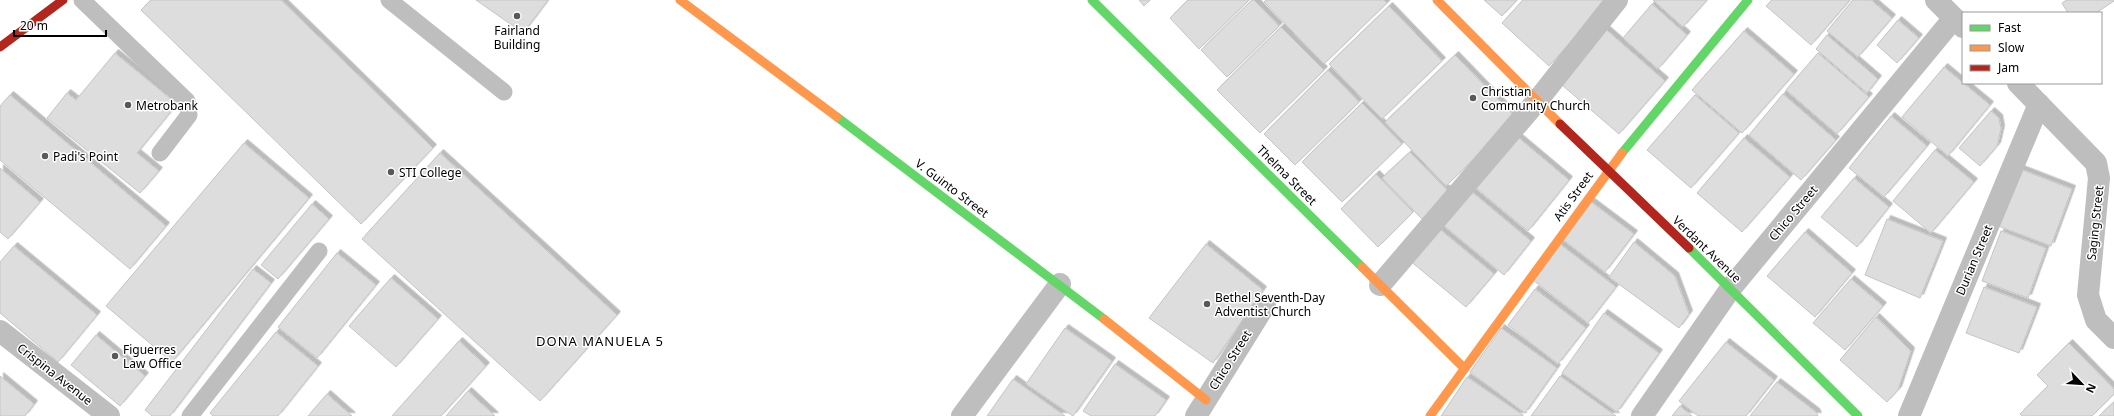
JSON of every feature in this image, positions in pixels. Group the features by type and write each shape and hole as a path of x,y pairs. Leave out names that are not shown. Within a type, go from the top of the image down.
{"main road":[{"path":"0,47 43,8 63,0"},
{"name":"V. Guinto Street","path":"680,0 1060,284 1201,408"},
{"name":"Thelma Street","path":"1092,0 1464,368"},
{"name":"Verdant Avenue","path":"1437,0 1607,171 1731,288 1858,416"},
{"name":"Atis Street","path":"1430,416 1607,171 1748,0"}],"street":[{"path":"1380,285 1537,101 1617,0"},
{"path":"1936,0 1959,23"},
{"name":"Chico Street","path":"1642,416 1731,288 1959,23"},
{"name":"Saging Street","path":"2019,84 2096,163 2099,178 2088,295 2096,320 2114,338"},
{"name":"Durian Street","path":"1909,416 2039,104"},
{"path":"962,416 1060,284"},
{"name":"Chico Street","path":"1201,408 1265,305"},
{"name":"Crispina Avenue","path":"0,331 109,416"}],"lane":[{"path":"82,0 187,101 189,115 160,153"},
{"path":"389,0 504,92"},
{"path":"190,416 319,251"}],"building":[{"path":"151,0 281,0 433,148 361,224 141,10"},
{"name":"Fairland Building","path":"476,0 548,0 523,33"},
{"path":"1139,0 1150,0 1144,6"},
{"path":"1188,0 1249,0 1199,49 1170,18"},
{"path":"1252,0 1254,0 1279,26 1227,77 1201,50"},
{"path":"1266,0 1384,0 1387,3 1324,64 1264,2"},
{"path":"1484,0 1517,0 1502,16"},
{"path":"1523,0 1609,0 1549,66 1502,23"},
{"path":"1653,0 1707,0 1683,27"},
{"path":"1772,0 1850,0 1811,45 1766,6"},
{"path":"1853,0 1871,0 1892,18 1858,57 1827,31"},
{"path":"2067,0 2114,0 2098,12 2067,12 2062,3"},
{"path":"1652,4 1687,35 1658,69 1623,38"},
{"path":"1389,6 1442,61 1382,119 1329,64"},
{"path":"1898,20 1919,38 1897,63 1877,45"},
{"path":"1602,26 1665,81 1619,134 1555,79"},
{"path":"1281,27 1324,70 1260,133 1217,90"},
{"path":"1744,31 1794,74 1742,133 1692,90"},
{"path":"1827,35 1878,79 1867,93 1816,49"},
{"path":"115,53 177,104 137,153 159,171 140,193 47,118 67,93 76,100"},
{"path":"1818,53 1869,97 1837,134 1786,90"},
{"path":"1455,55 1516,118 1446,186 1385,122"},
{"path":"1944,67 1962,82 1962,84 1965,84 1990,105 1948,156 1902,117"},
{"path":"1328,70 1359,102 1295,165 1264,134"},
{"path":"1783,94 1836,140 1801,180 1749,135"},
{"path":"10,95 166,226 130,269 0,160 0,106"},
{"path":"1695,95 1739,133 1691,188 1647,150"},
{"path":"1362,103 1402,144 1342,202 1302,162"},
{"path":"1991,111 1999,118 2001,129 1997,146 1980,166 1959,148"},
{"path":"1891,116 1927,146 1884,197 1849,168"},
{"path":"1513,133 1569,180 1528,231 1471,184"},
{"path":"1744,138 1790,177 1742,232 1697,193"},
{"path":"244,143 309,198 172,362 106,306"},
{"path":"1935,150 1974,182 1931,233 1893,201"},
{"path":"1410,152 1449,192 1422,219 1382,178"},
{"path":"440,153 617,315 540,401 362,239"},
{"path":"2015,167 2072,189 2051,246 1993,224"},
{"path":"0,168 40,202 8,239 0,232"},
{"path":"1376,174 1413,212 1378,247 1341,209"},
{"path":"1854,178 1889,207 1857,247 1821,217"},
{"path":"1471,191 1531,241 1504,275 1443,225"},
{"path":"1590,201 1634,234 1605,272 1561,238"},
{"path":"312,204 329,219 278,279 261,265"},
{"path":"1887,219 1943,241 1920,298 1865,275"},
{"path":"1436,226 1494,274 1466,307 1409,260"},
{"path":"2001,231 2046,248 2028,298 1982,281"},
{"path":"1805,232 1852,273 1815,317 1767,276"},
{"path":"1634,242 1675,276 1689,314 1679,328 1609,277"},
{"name":"Bethel Seventh-Day Adventist Church","path":"1206,244 1263,290 1213,363 1149,318"},
{"path":"1560,244 1616,287 1588,323 1533,280"},
{"path":"14,246 97,315 58,362 0,313 0,262"},
{"path":"337,253 376,285 317,358 278,327"},
{"path":"253,269 271,283 170,416 152,416 145,410"},
{"path":"391,278 438,319 396,367 349,326"},
{"path":"1851,279 1883,306 1845,350 1813,323"},
{"path":"1984,287 2037,307 2019,353 1966,333"},
{"path":"1535,289 1586,328 1558,364 1508,325"},
{"path":"1604,313 1659,353 1617,412 1562,373"},
{"path":"1876,317 1911,351 1898,390 1887,402 1840,360"},
{"path":"1065,328 1112,361 1073,416 1026,384"},
{"path":"1501,328 1557,368 1525,413 1470,372"},
{"path":"276,332 318,366 278,416 213,416 210,413"},
{"path":"96,335 145,376 120,406 71,365"},
{"path":"459,341 486,366 441,416 392,416"},
{"path":"1726,342 1774,380 1746,416 1698,416 1679,401"},
{"path":"2069,343 2114,389 2114,394 2092,416 2022,416 2020,414 2048,386 2037,375"},
{"path":"1115,364 1166,400 1155,416 1091,416 1083,411"},
{"path":"0,376 34,404 25,416 0,416"},
{"path":"1560,376 1616,416 1531,416"},
{"path":"1467,377 1523,415 1523,416 1441,416"},
{"path":"1013,379 1065,416 987,416"},
{"path":"1777,382 1816,412 1818,416 1750,416"},
{"path":"468,391 495,416 446,416"},
{"path":"327,394 352,416 308,416"},
{"path":"2114,402 2114,416 2099,416"},
{"path":"1680,406 1692,416 1672,416"}],"traffic: fast":[{"path":"1092,0 1362,267"},
{"path":"1622,153 1748,0"},
{"path":"837,117 1104,319"},
{"path":"1689,248 1858,416"}],"traffic: slow":[{"path":"680,0 837,117"},
{"path":"1437,0 1560,124"},
{"path":"1430,416 1622,153"},
{"path":"1362,267 1464,368"},
{"path":"1104,319 1206,400"}],"traffic: jam":[{"path":"0,47 63,0"},
{"path":"1560,124 1689,248"}],"place":[{"name":"Fairland Building","path":"517,16"},
{"name":"Christian Community Church","path":"1473,98"},
{"name":"Metrobank","path":"128,105"},
{"name":"Padi's Point","path":"45,156"},
{"name":"STI College","path":"391,172"},
{"name":"Bethel Seventh-Day Adventist Church","path":"1207,304"},
{"name":"Figuerres Law Office","path":"115,356"}],"district":[{"name":"DONA MANUELA 5","path":"600,341"}]}
